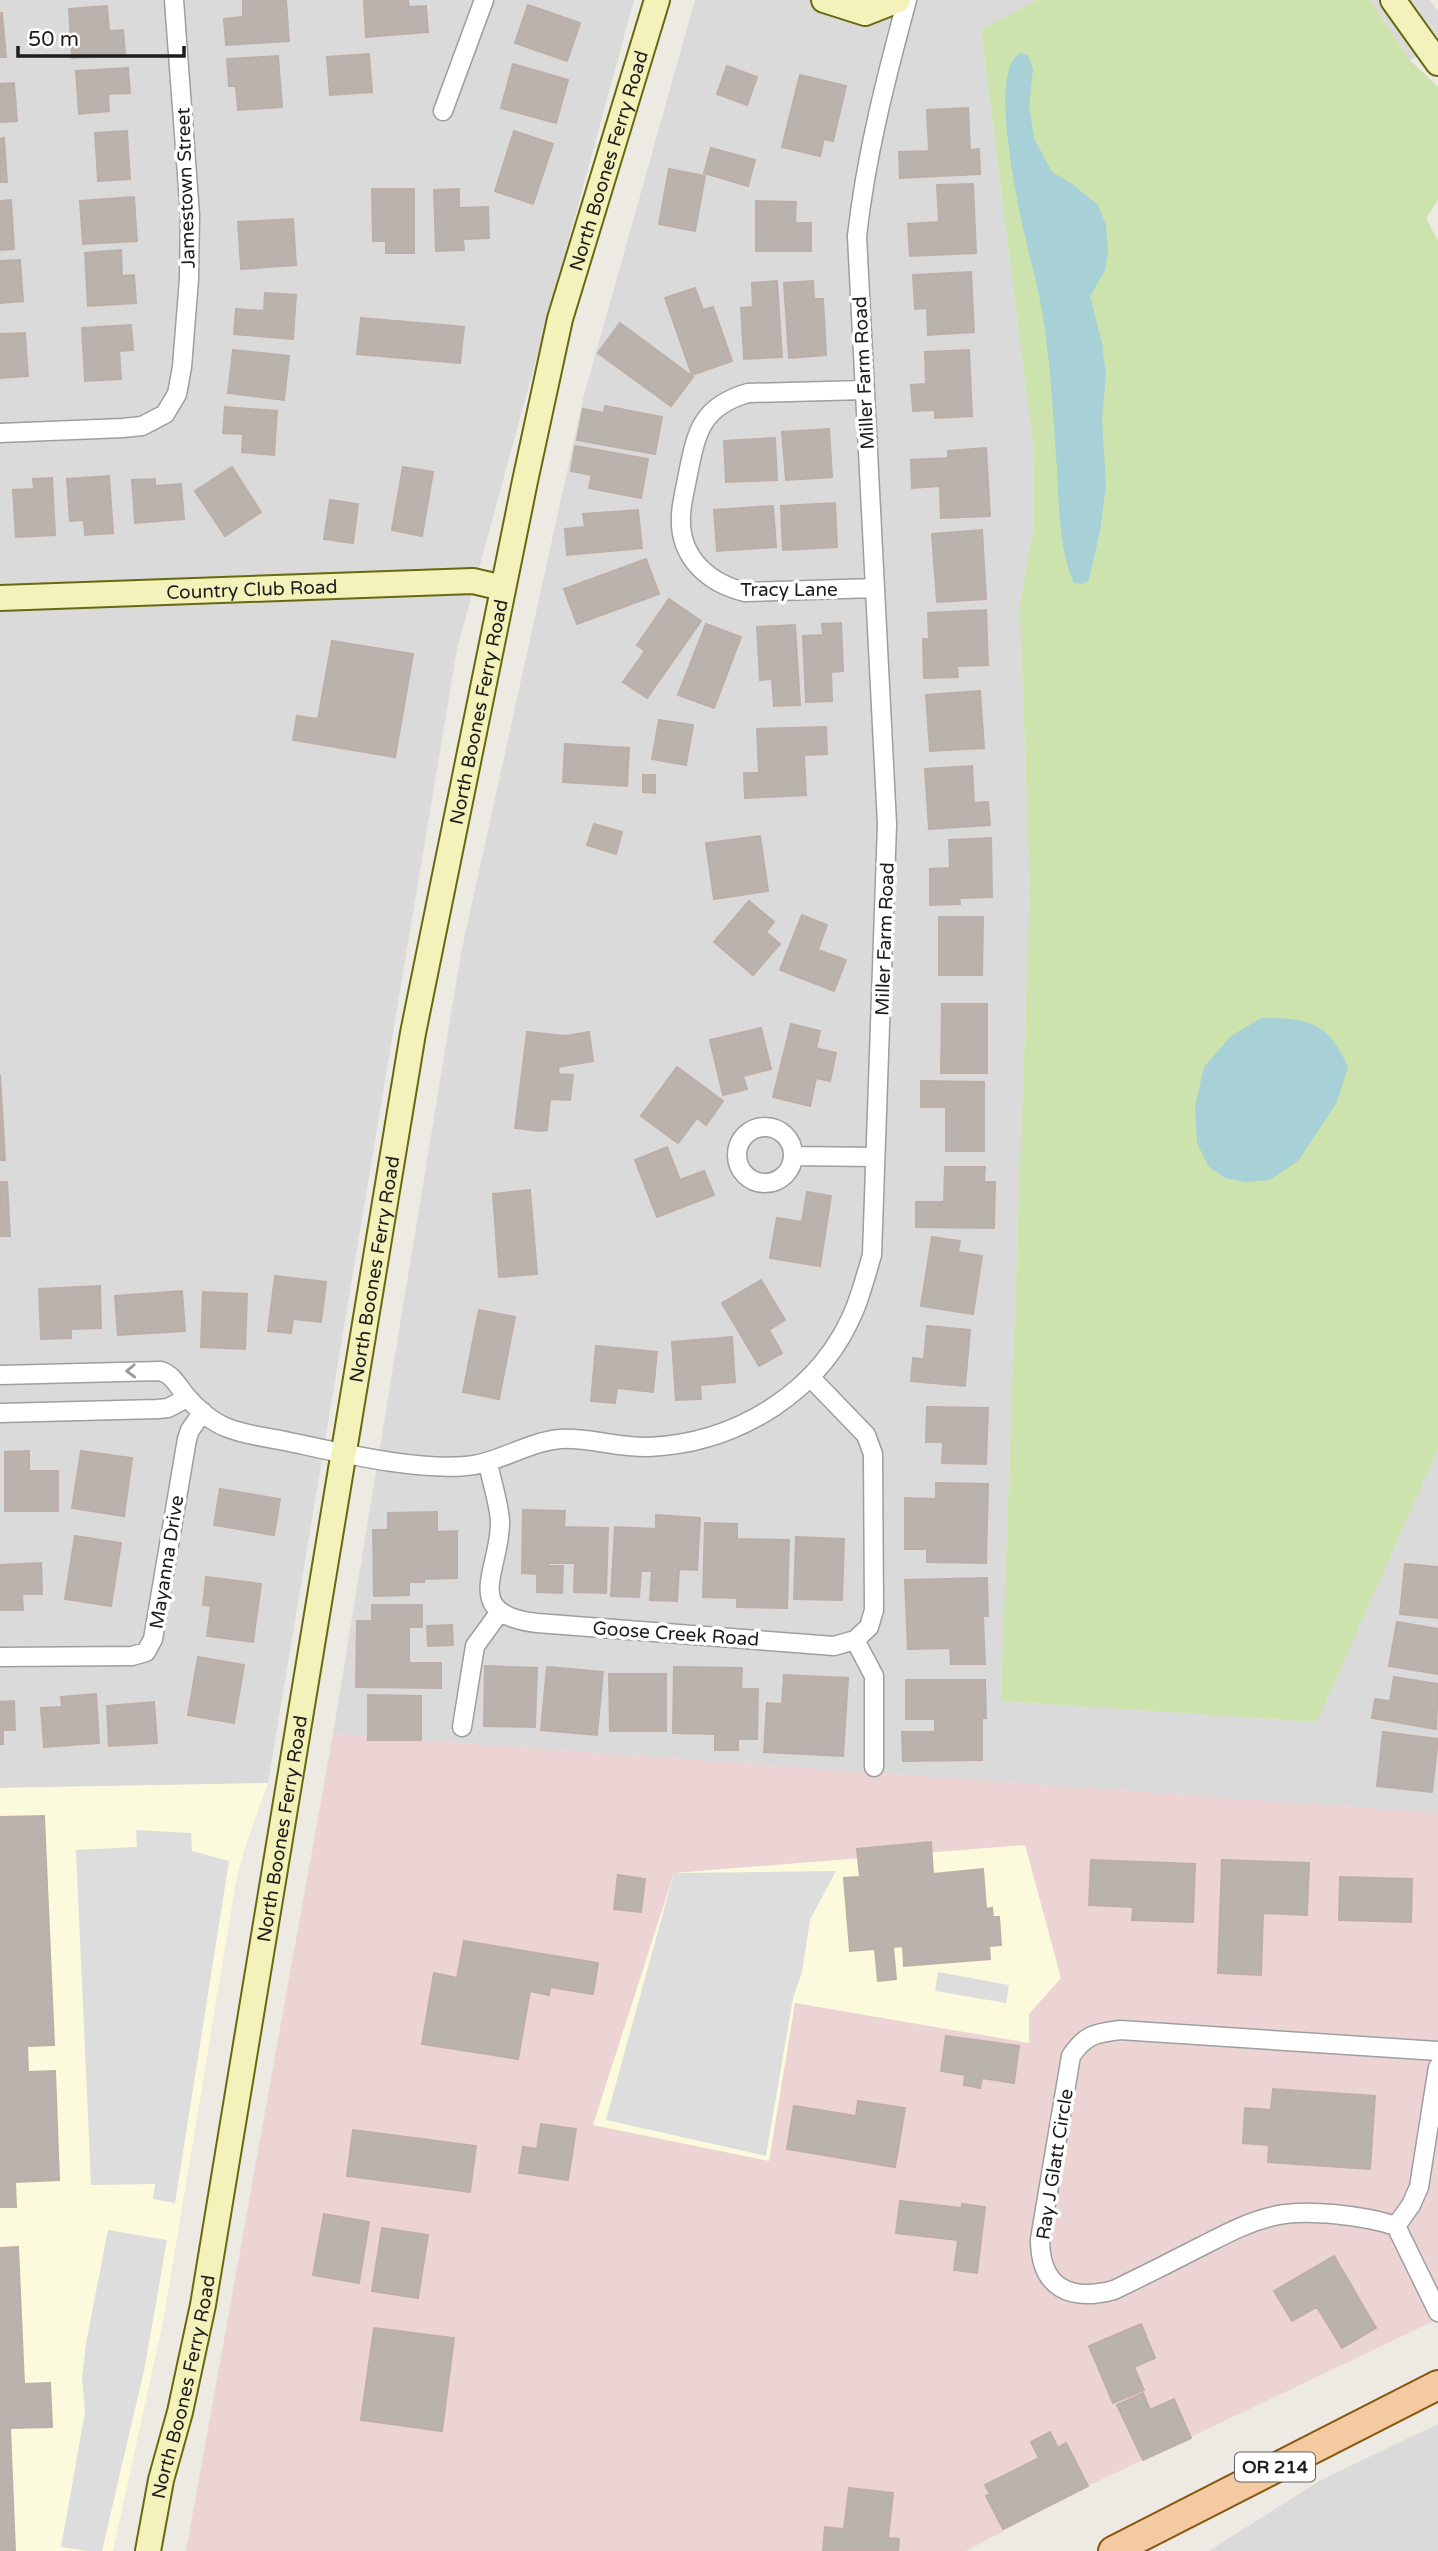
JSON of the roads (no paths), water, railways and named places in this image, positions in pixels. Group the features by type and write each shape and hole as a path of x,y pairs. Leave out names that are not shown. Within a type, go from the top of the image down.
{"main road":[{"name":"North Boones Ferry Road","path":"148,2551 161,2480 180,2413 204,2305 413,1033 503,587 561,319 657,0"},
{"path":"824,0 865,13 898,0"},
{"path":"1393,0 1438,63"},
{"name":"Country Club Road","path":"0,598 473,582 503,587"},
{"name":"OR 214","path":"1113,2551 1438,2385"}],"street":[{"name":"Jamestown Street","path":"0,433 142,426 165,414 177,394 182,367 190,259 190,215 174,0"},
{"path":"443,111 484,0"},
{"name":"Miller Farm Road","path":"0,1375 160,1371 170,1375 187,1398 225,1427 344,1452 438,1466 488,1462 530,1446 561,1439 630,1448 698,1442 741,1426 773,1408 810,1377 838,1340 856,1307 872,1255 887,824 857,236 862,188 873,130 907,0"},
{"name":"Tracy Lane","path":"864,390 748,393 732,397 702,422 696,435 681,514 681,530 691,558 715,582 728,588 745,592 875,588"},
{"path":"793,1156 875,1157"},
{"path":"810,1377 866,1435 873,1454 874,1610 869,1628 855,1640 874,1676 874,1767"},
{"path":"0,1413 158,1409 168,1408 187,1398"},
{"name":"Mayanna Drive","path":"0,1657 132,1656 146,1652 153,1639 187,1439 203,1412"},
{"path":"462,1727 475,1646 499,1612 493,1605 490,1586 500,1520 488,1462"},
{"name":"Goose Creek Road","path":"499,1612 519,1621 537,1623 834,1646 855,1640"},
{"name":"Ray J Glatt Circle","path":"1396,2226 1376,2219 1357,2217 1298,2213 1277,2215 1239,2227 1114,2290 1082,2296 1060,2289 1046,2272 1040,2256 1040,2239 1071,2056 1080,2043 1092,2035 1120,2030 1438,2051"},
{"path":"1438,2067 1419,2187 1411,2205 1396,2226 1438,2312"}],"water":[{"path":"1021,53 1028,55 1033,69 1029,106 1034,138 1052,172 1098,205 1106,225 1108,252 1105,271 1090,296 1102,344 1106,374 1102,419 1106,486 1100,531 1089,580 1083,584 1074,583 1065,557 1059,512 1047,345 1010,156 1006,89 1010,66"},
{"path":"1261,1018 1292,1019 1315,1026 1333,1040 1348,1067 1337,1102 1299,1160 1270,1180 1246,1182 1225,1178 1209,1167 1197,1143 1195,1107 1204,1067 1231,1036"}]}
